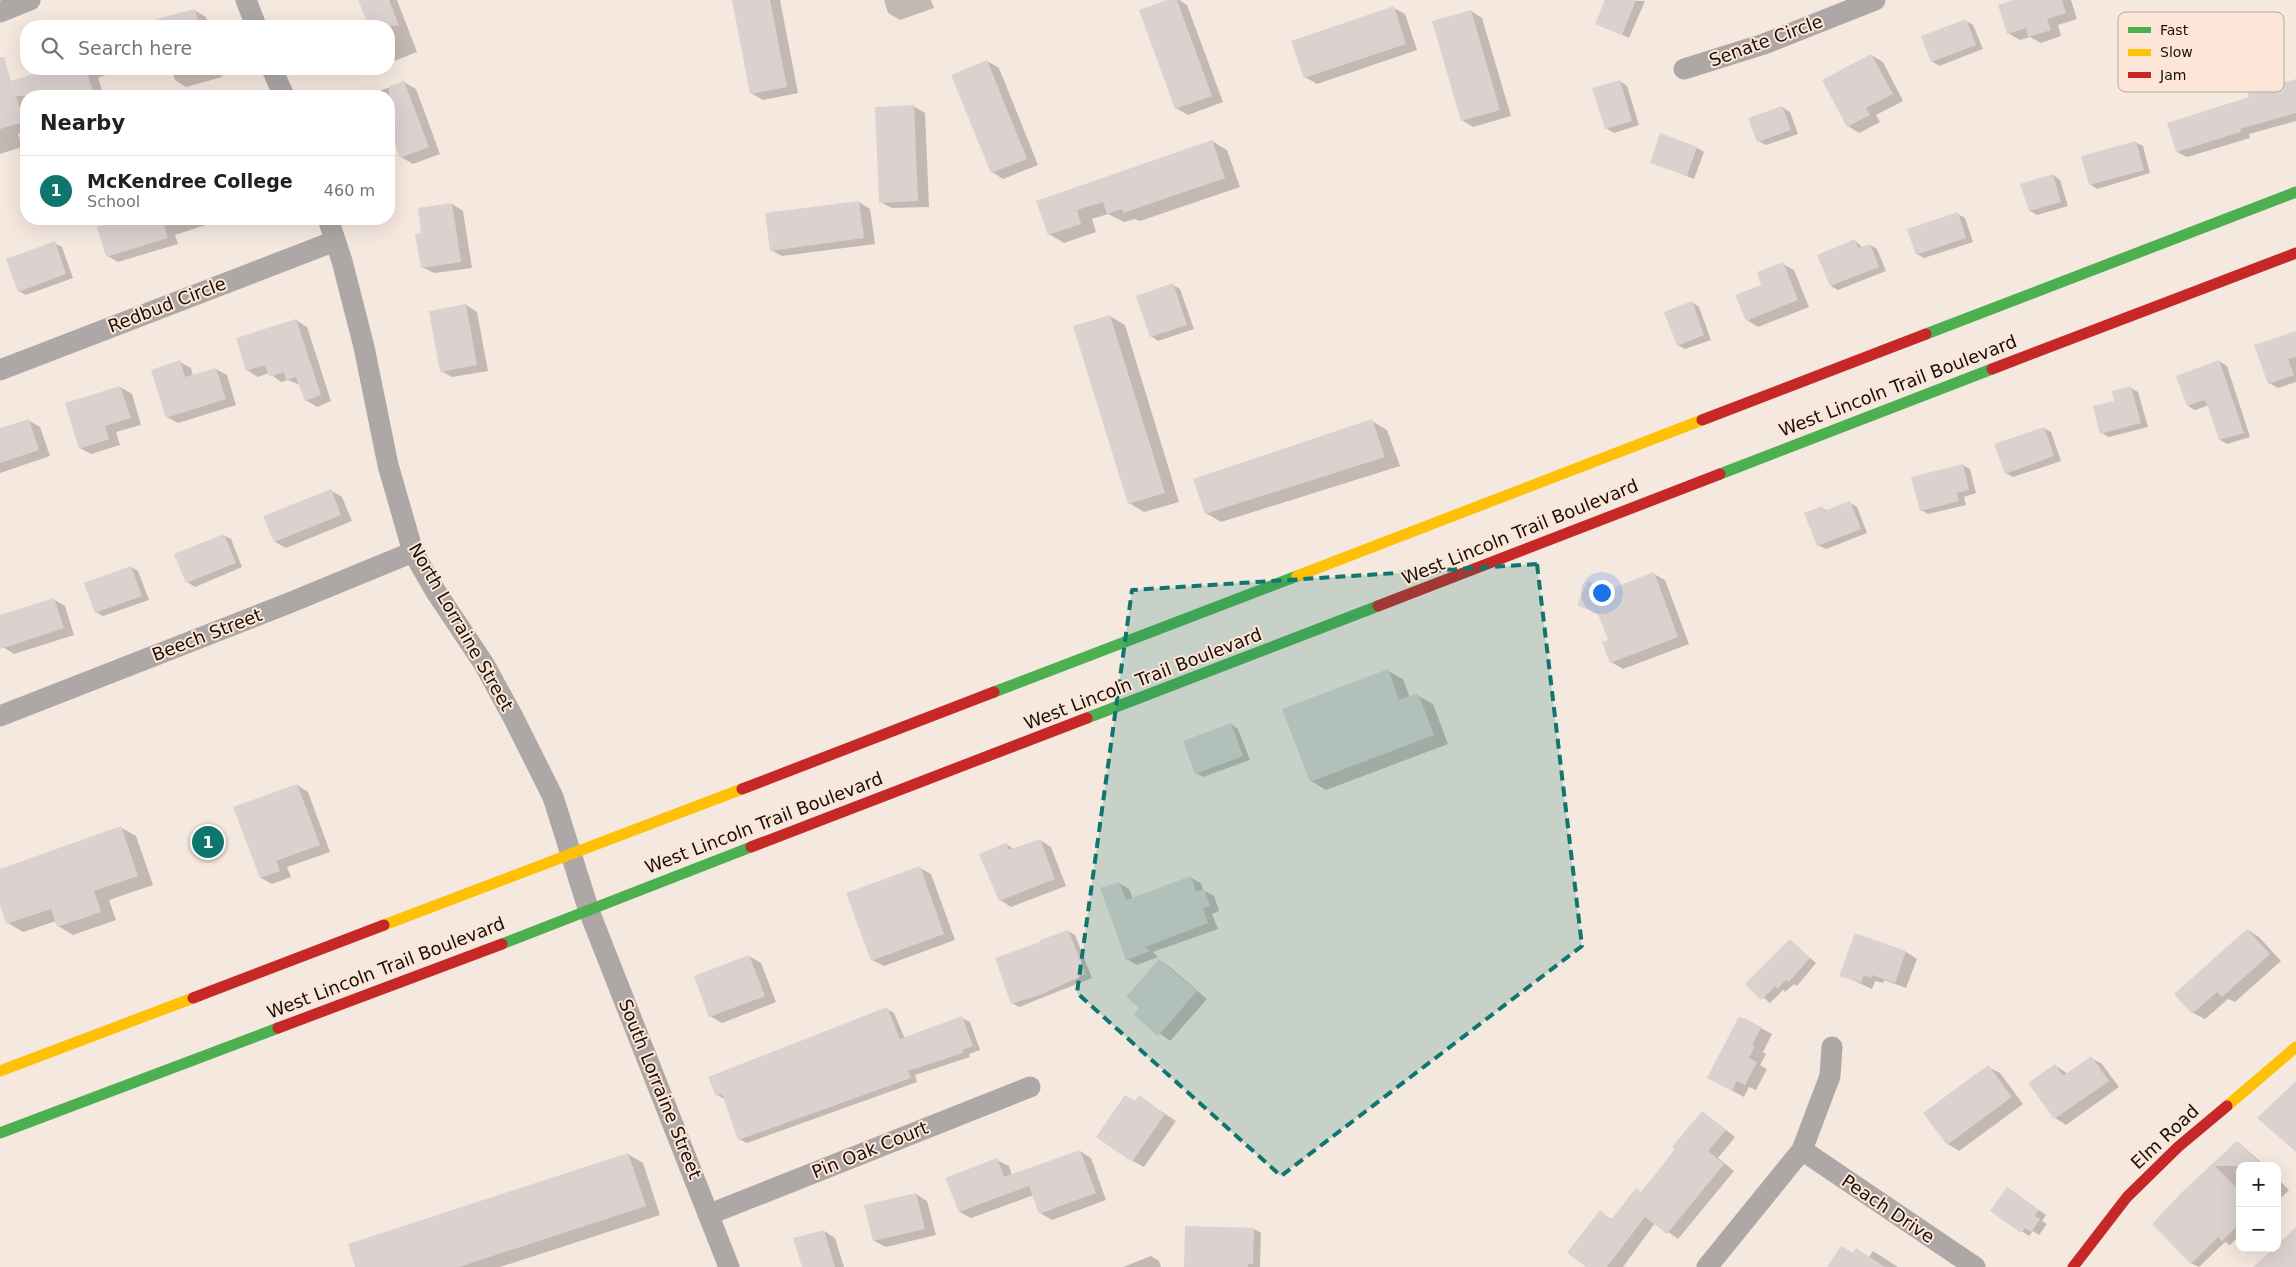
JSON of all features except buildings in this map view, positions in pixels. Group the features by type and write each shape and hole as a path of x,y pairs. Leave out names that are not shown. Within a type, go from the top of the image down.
{"main road":[{"name":"West Lincoln Trail Boulevard","path":"0,1071 572,854 2296,192"},
{"name":"West Lincoln Trail Boulevard","path":"0,1133 589,911 1373,609 1663,494 2296,253"},
{"name":"Elm Road","path":"2073,1267 2127,1198 2178,1147 2296,1047"}],"street":[{"path":"0,12 30,0"},
{"path":"246,0 254,20"},
{"name":"Senate Circle","path":"1684,69 1764,44 1875,0"},
{"path":"275,75 281,90"},
{"name":"North Lorraine Street","path":"330,225 364,347 388,465 412,552 484,664 513,717 552,797 589,911"},
{"name":"Redbud Circle","path":"0,370 335,241"},
{"name":"Beech Street","path":"0,716 289,603 412,552"},
{"name":"South Lorraine Street","path":"589,911 710,1214 729,1267"},
{"path":"1707,1267 1802,1150 1830,1076 1832,1047"},
{"name":"Pin Oak Court","path":"710,1214 1030,1087"},
{"name":"Peach Drive","path":"1802,1150 1975,1267"}],"highlighted area":[{"path":"1537,564 1582,946 1281,1176 1077,993 1132,590"}],"traffic: fast":[{"path":"1926,334 2296,192"},
{"path":"1720,474 1992,369"},
{"path":"994,692 1297,576"},
{"path":"1087,718 1378,606"},
{"path":"502,944 751,847"},
{"path":"0,1133 278,1028"}],"traffic: slow":[{"path":"1297,576 1702,420"},
{"path":"384,925 742,789"},
{"path":"0,1071 193,998"},
{"path":"2227,1106 2296,1047"}],"traffic: jam":[{"path":"1992,369 2296,253"},
{"path":"1702,420 1926,334"},
{"path":"1378,606 1720,474"},
{"path":"742,789 994,692"},
{"path":"751,847 1087,718"},
{"path":"193,998 384,925"},
{"path":"278,1028 502,944"},
{"path":"2073,1267 2127,1197 2178,1147 2227,1106"}],"place":[{"name":"McKendree College","path":"208,842"}]}
